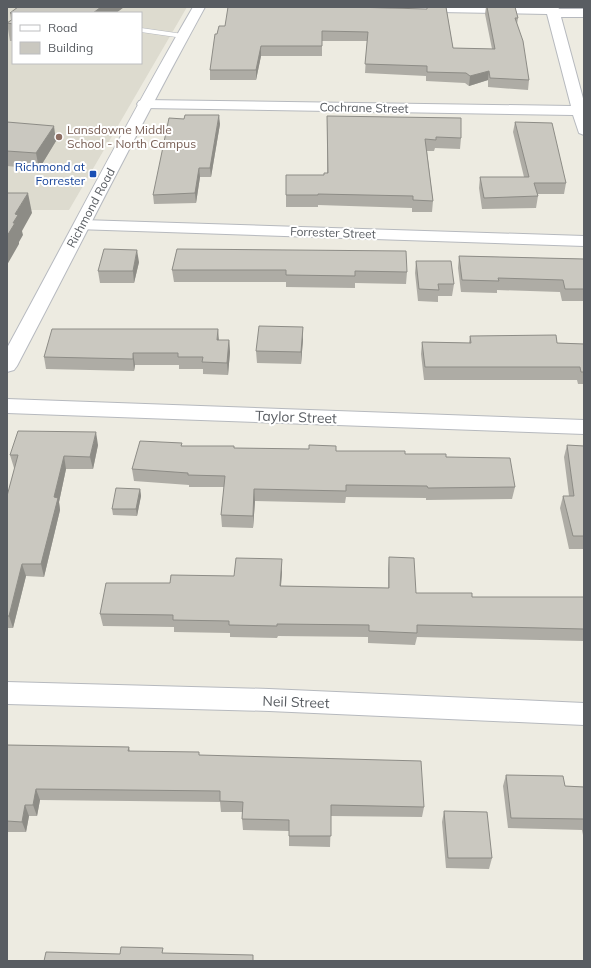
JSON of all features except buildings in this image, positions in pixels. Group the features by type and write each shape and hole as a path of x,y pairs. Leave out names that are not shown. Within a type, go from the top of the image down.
{"street":[{"name":"Richmond Road","path":"7,366 82,226 144,104 199,7"},
{"path":"384,7 553,10 584,13"},
{"path":"553,10 581,111 584,130"},
{"name":"Cochrane Street","path":"144,104 581,111"},
{"name":"Forrester Street","path":"82,226 584,241"},
{"name":"Taylor Street","path":"7,406 584,427"},
{"name":"Neil Street","path":"7,692 269,700 584,714"}],"lane":[{"path":"142,30 183,36"}],"shaded area":[{"name":"Lansdowne Middle School - North Campus","path":"7,7 187,7 69,210 7,210"}],"place":[{"name":"Lansdowne Middle School - North Campus","path":"59,137"},
{"name":"Richmond at Forrester","path":"93,174"}]}
